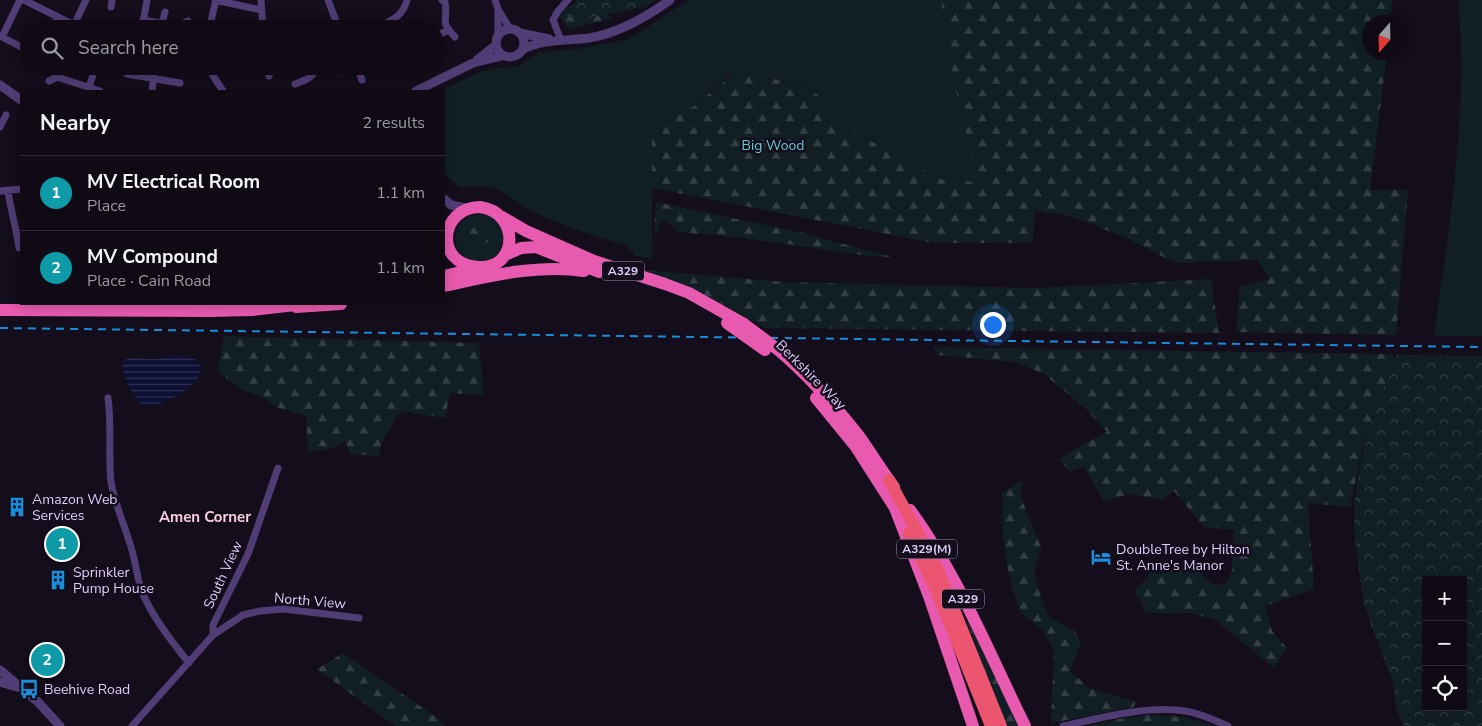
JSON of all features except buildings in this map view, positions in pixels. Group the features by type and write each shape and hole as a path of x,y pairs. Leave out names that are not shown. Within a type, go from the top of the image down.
{"highway":[{"name":"A329","path":"466,208 485,207 502,217"},
{"path":"466,208 458,212 454,218 446,247 452,256 459,261 480,268"},
{"path":"502,217 510,236 509,247 505,255"},
{"name":"Berkshire Way","path":"502,217 526,231 594,261 689,293 744,324 770,349 835,420 867,462 895,508"},
{"name":"Berkshire Way","path":"505,255 521,248 536,247 606,274 672,296 704,310 727,323 770,349 808,377 860,438 889,480"},
{"name":"A329","path":"445,276 492,265 505,255"},
{"name":"A329","path":"445,286 548,269 566,269 606,274"},
{"path":"0,301 20,302"},
{"path":"284,307 297,305"},
{"path":"0,310 210,311 332,305"},
{"name":"A329","path":"889,480 926,532 948,571 1025,726"},
{"name":"A329(M)","path":"889,480 938,570 1001,726"},
{"name":"A329","path":"895,508 929,596 973,726"},
{"name":"A329(M)","path":"895,508 936,590 991,726"}],"street":[{"path":"20,0 1,39 20,47"},
{"path":"24,0 64,20"},
{"path":"76,20 86,0"},
{"path":"143,20 145,0"},
{"path":"212,20 216,0 261,10"},
{"path":"261,0 262,20"},
{"path":"328,0 336,20"},
{"path":"390,20 404,10 407,0"},
{"path":"442,0 446,6 444,20"},
{"path":"495,0 510,29 520,33 558,40"},
{"path":"558,40 553,20 568,0"},
{"path":"418,90 472,64 502,56 515,57 533,44 589,38 611,33 636,22 670,0"},
{"path":"498,9 497,49 502,56"},
{"path":"163,20 164,12"},
{"path":"445,22 455,37"},
{"path":"472,64 497,40 503,31 510,29"},
{"path":"445,32 449,30"},
{"path":"520,33 524,41 524,49"},
{"path":"89,87 93,75"},
{"path":"133,75 180,83"},
{"path":"152,90 154,75"},
{"path":"213,75 222,90"},
{"path":"295,84 309,80 313,75"},
{"path":"361,75 362,80"},
{"path":"49,81 57,76 97,90"},
{"path":"0,85 20,99"},
{"path":"0,127 6,115"},
{"path":"0,191 20,189"},
{"path":"8,190 10,210 20,239 19,248"},
{"path":"445,200 451,205 466,208"},
{"path":"108,398 111,482 115,500 131,545 142,589 160,623 189,663 132,726"},
{"name":"South View","path":"213,635 213,625 248,554 278,468"},
{"name":"North View","path":"189,663 213,635 243,615 284,609 360,618"},
{"path":"0,670 38,702 60,726"},
{"path":"0,682 22,689"},
{"path":"1063,726 1127,713 1163,710 1184,711 1228,726"}],"green space":[{"path":"577,0 656,0 646,7 578,20 566,15"},
{"path":"688,0 941,0 953,79 979,182 941,179 856,133 836,121 822,98 801,83 732,73 693,107 659,116 652,131 652,258 634,256 633,251 627,249 628,246 551,220 522,206 498,189 485,186 459,187 450,179 445,172 445,90 442,90 482,71 495,68 518,67 539,52 578,49 629,39"},
{"name":"Big Wood","path":"941,0 1393,0 1391,15 1362,15 1362,60 1386,60 1370,190 1408,190 1396,335 1236,332 1240,286 1270,279 1257,260 1175,263 1129,239 1071,216 1035,210 1033,243 934,243 652,188 652,131 659,116 693,107 734,73 802,84 822,98 836,121 856,133 941,179 978,182 953,79"},
{"path":"1458,0 1482,0 1482,336 1434,336 1456,168 1459,126 1461,42"},
{"path":"586,5 615,18 569,29 558,15 568,6"},
{"path":"656,202 798,232 892,257 869,256 745,238 678,232 670,224 661,220 657,233 654,233"},
{"path":"474,214 484,214 493,218 499,224 502,229 502,247 493,258 484,262 474,262 465,258 459,252 455,243 455,233 459,224 465,218"},
{"path":"479,225 488,226 494,232 488,242 471,249 464,245 463,238 465,232"},
{"path":"631,269 785,282 1037,288 1211,279 1219,333 765,328 690,287"},
{"path":"224,336 479,343 484,395 450,393 445,418 400,411 381,444 379,456 350,454 345,441 331,449 308,452 306,416 276,407 264,398 243,390 217,372"},
{"path":"933,347 1392,354 1395,360 1362,450 1350,507 1308,503 1314,589 1265,606 1272,631 1287,648 1274,668 1214,619 1189,613 1146,613 1135,591 1156,567 1172,566 1199,572 1214,585 1226,584 1232,571 1234,530 1204,527 1174,491 1163,500 1130,494 1104,501 1083,466 1071,472 1059,460 1073,450 1107,432 1086,409 1044,374 1015,362 938,355"},
{"path":"1396,355 1482,356 1482,726 1404,726 1396,708 1394,685 1364,606 1354,520 1354,503 1361,458 1378,403"},
{"path":"1020,481 1022,489 1020,495 1041,547 1034,571 1048,616 1075,631 1081,643 1070,671 1089,688 1136,702 1134,707 1051,723 1054,650 1043,631 1021,613 1006,562 1002,493"},
{"path":"966,620 970,621 1020,726 1007,726"},
{"path":"343,653 440,720 445,726 395,726 317,669"},
{"path":"1149,715 1184,717 1216,726 1087,726"}],"shaded area":[{"path":"177,355 192,358 199,363 201,370 198,377 192,385 172,399 150,406 141,405 127,382 123,364 130,358 153,359"}],"railway":[{"path":"0,328 1482,347"}],"place":[{"name":"Amazon Web Services","path":"17,507"},
{"name":"MV Electrical Room","path":"62,544"},
{"name":"DoubleTree by Hilton St. Anne's Manor","path":"1101,557"},
{"name":"Sprinkler Pump House","path":"58,580"},
{"name":"MV Compound","path":"47,660"},
{"name":"Beehive Road","path":"29,689"}],"district":[{"name":"Amen Corner","path":"205,517"}]}
